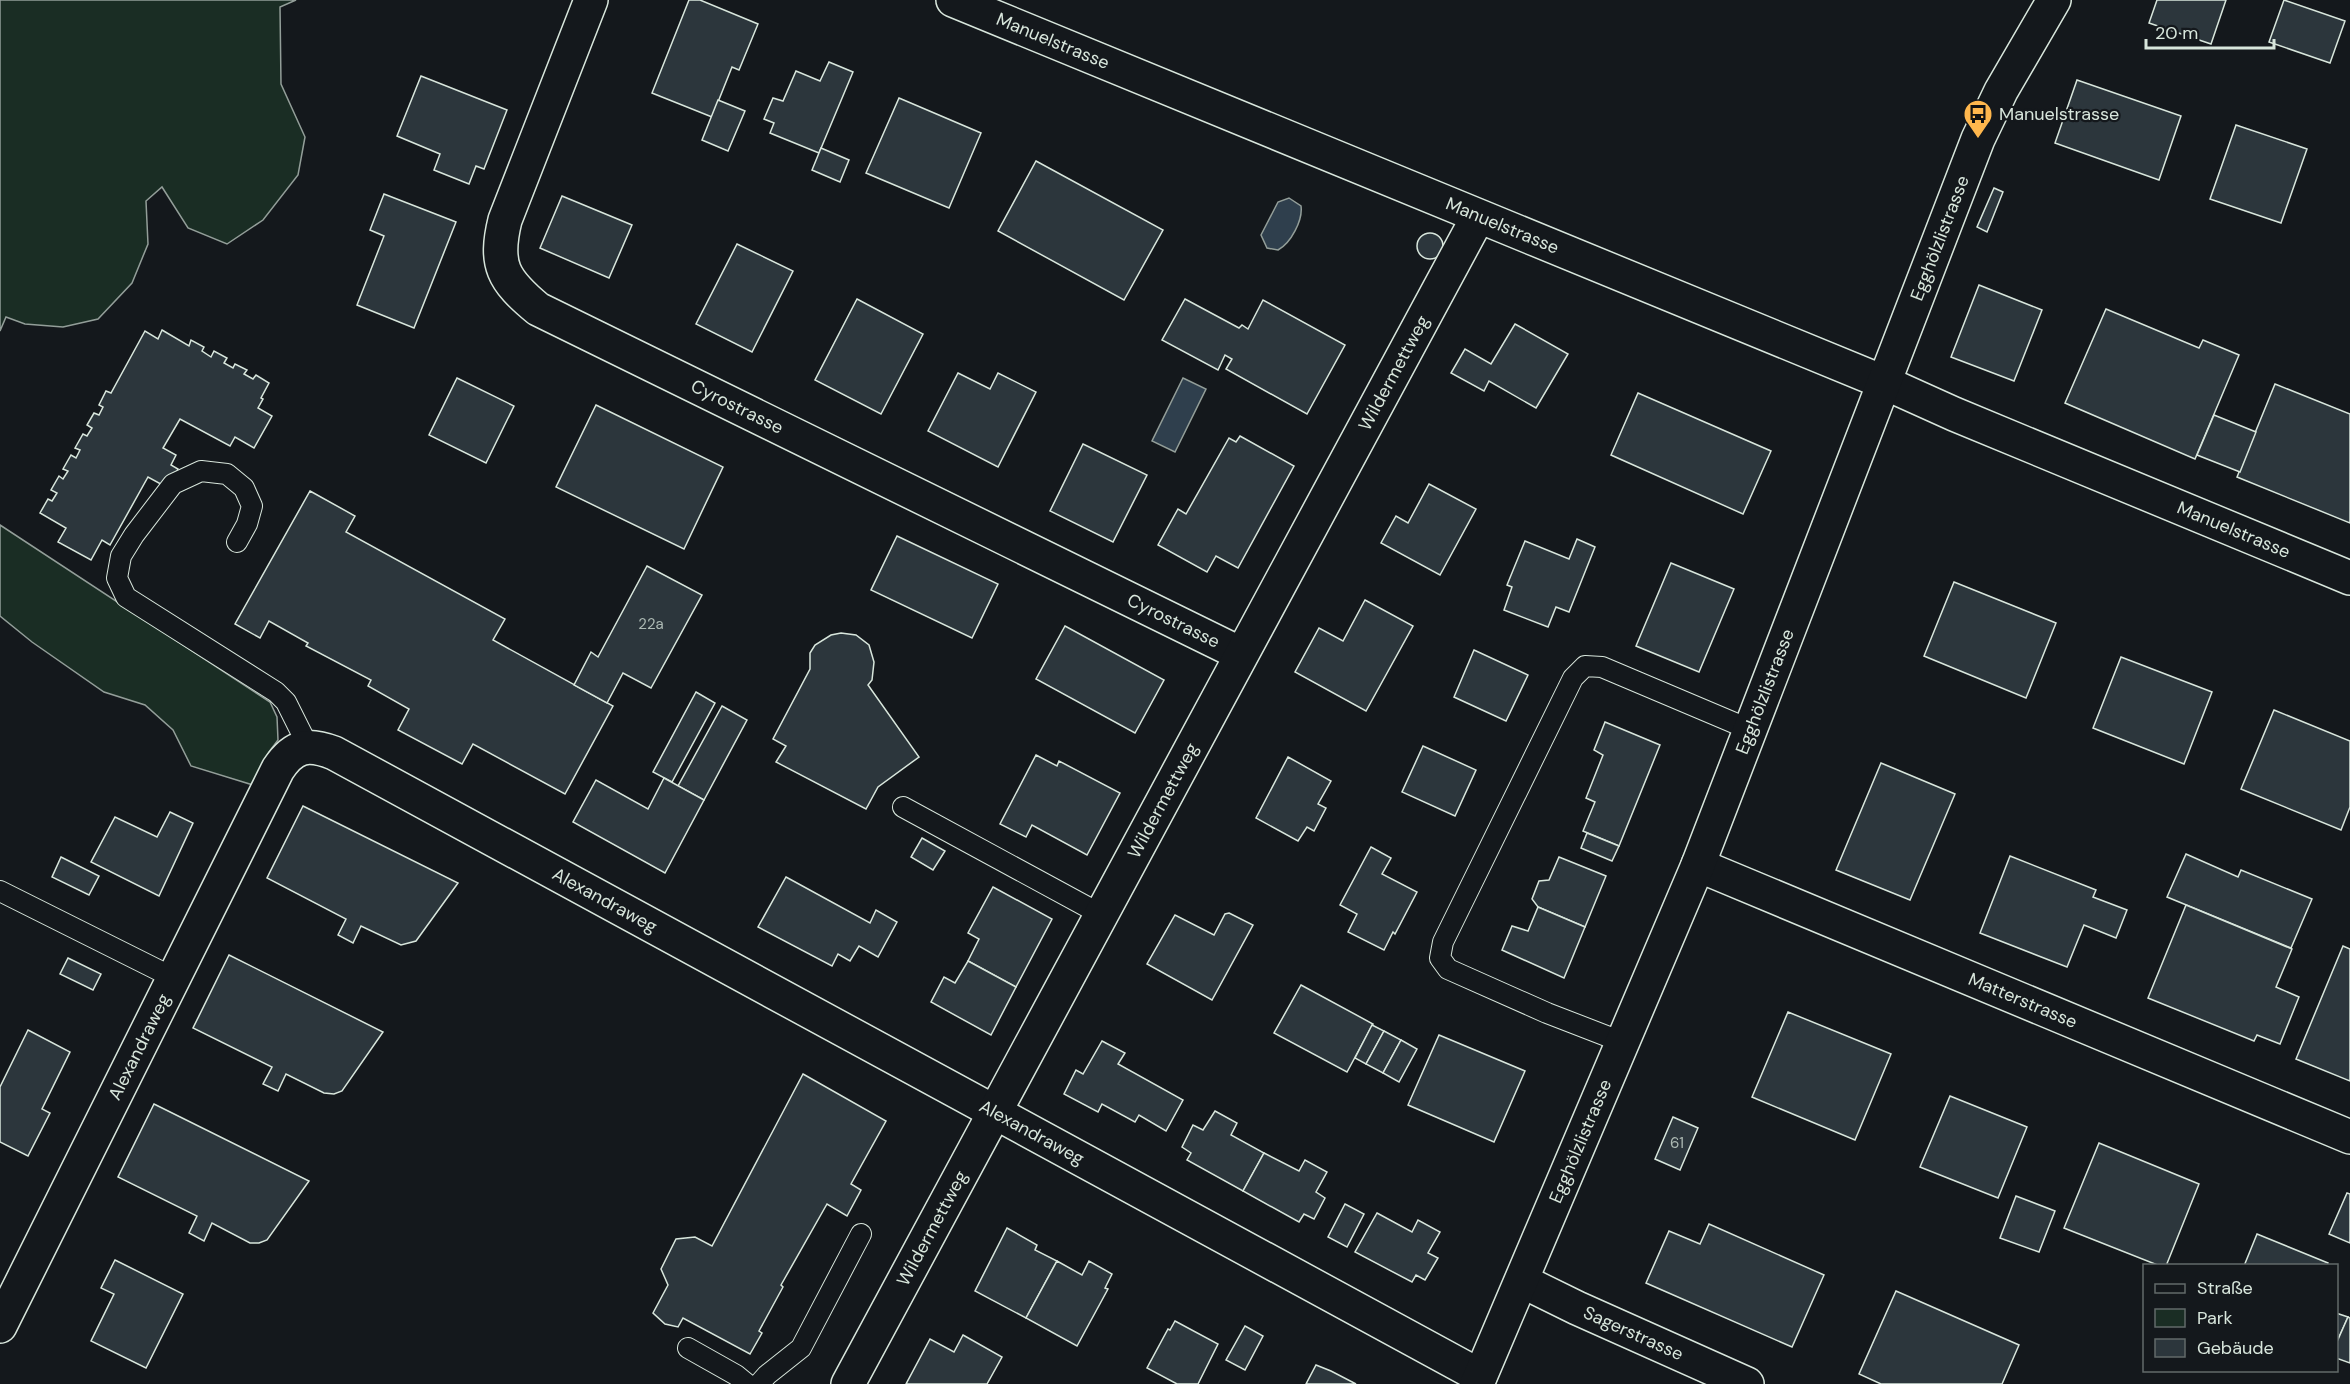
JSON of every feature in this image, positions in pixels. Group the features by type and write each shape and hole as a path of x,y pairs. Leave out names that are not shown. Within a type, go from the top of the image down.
{"street":[{"name":"Cyrostrasse","path":"591,0 524,168 503,228 499,245 503,269 516,290 538,309 1241,654"},
{"name":"Manuelstrasse","path":"953,0 1883,382 1954,414 2350,578"},
{"name":"Egghölzlistrasse","path":"1479,1380 1698,865 1981,131 2001,91 2054,0"},
{"name":"Wildermettweg","path":"848,1384 1478,217"},
{"name":"Alexandraweg","path":"0,1326 278,769 290,755 308,746 334,753 920,1070 1479,1380"},
{"name":"Matterstrasse","path":"1698,865 2350,1137"},
{"name":"Sagerstrasse","path":"1522,1281 1747,1384"}],"lane":[{"path":"237,542 247,524 252,506 244,488 227,474 201,471 173,484 121,556 117,578 126,597 276,692 286,702 308,746"},
{"path":"1622,1042 1547,1013 1448,969 1440,958 1443,942 1573,678 1585,666 1602,667 1751,730"},
{"path":"903,807 1102,915"},
{"path":"0,891 174,978"},
{"path":"759,1384 801,1348 861,1234"},
{"path":"688,1348 736,1375 747,1384"}],"green space":[{"path":"0,0 296,0 280,7 281,84 305,137 298,175 263,220 227,244 188,228 162,187 146,201 148,244 132,283 98,319 63,327 25,324 6,317 0,331"},
{"path":"0,525 270,702 277,717 278,740 269,752 253,785 191,766 173,730 145,705 104,692 32,642 0,616"}],"water":[{"path":"1289,198 1301,206 1298,224 1292,237 1283,247 1278,250 1267,248 1261,235 1278,202"},
{"path":"1183,378 1206,389 1175,452 1152,441"}],"building":[{"path":"689,0 700,0 758,24 739,70 732,67 712,117 652,93"},
{"path":"2157,0 2226,0 2211,44 2149,23"},
{"path":"2284,0 2345,21 2330,63 2269,42"},
{"path":"829,62 853,72 819,153 770,133 774,123 764,119 773,98 783,101 796,71 820,81"},
{"path":"421,76 507,110 484,169 476,166 469,184 434,170 440,154 397,136"},
{"path":"2077,80 2181,116 2159,180 2055,143"},
{"path":"899,98 981,133 949,208 866,173"},
{"path":"718,100 745,111 728,151 702,140"},
{"path":"2236,125 2307,149 2281,223 2210,199"},
{"path":"821,148 849,160 840,182 812,170"},
{"path":"1036,161 1163,230 1124,300 998,231"},
{"path":"1994,188 2003,192 1987,232 1977,227"},
{"path":"384,194 456,222 414,328 357,305 384,236 370,230"},
{"path":"562,196 632,225 609,278 540,248"},
{"path":"1430,233 1439,237 1443,246 1439,255 1430,259 1421,255 1417,246 1421,237"},
{"path":"737,244 793,271 752,352 696,324"},
{"path":"1979,285 2042,310 2014,381 1951,357"},
{"path":"857,299 923,334 881,414 815,380"},
{"path":"1185,299 1239,328 1242,325 1248,329 1263,300 1345,345 1307,414 1226,369 1232,359 1225,355 1218,370 1162,340"},
{"path":"2106,309 2199,348 2203,340 2239,355 2195,459 2065,403"},
{"path":"1515,324 1568,354 1536,408 1489,381 1484,391 1451,373 1465,349 1491,364"},
{"path":"162,330 189,346 191,340 204,347 202,351 211,357 214,351 227,358 224,363 233,368 235,364 247,370 244,374 253,379 256,375 269,383 258,408 272,416 254,448 235,437 230,446 180,419 163,448 176,455 171,465 178,469 168,488 148,477 110,545 102,540 91,560 58,542 66,528 40,513 48,499 52,501 57,493 51,490 59,476 63,479 68,471 63,469 71,455 76,458 80,450 75,448 83,434 87,436 92,428 87,425 94,413 99,415 103,407 99,405 106,391 111,393 145,331 158,339"},
{"path":"958,373 990,389 998,373 1036,392 998,467 928,431"},
{"path":"457,378 514,406 486,463 429,435"},
{"path":"2275,384 2350,414 2350,523 2237,477"},
{"path":"1638,393 1771,451 1743,514 1611,455"},
{"path":"596,405 723,467 684,549 556,487"},
{"path":"2214,415 2256,432 2240,472 2197,455"},
{"path":"1240,436 1294,466 1238,568 1216,556 1207,572 1158,545 1178,509 1186,514 1229,438 1236,442"},
{"path":"1083,444 1147,475 1113,542 1050,511"},
{"path":"1429,484 1476,509 1440,575 1381,543 1396,516 1408,523"},
{"path":"310,491 355,516 346,532 505,619 493,640 613,706 565,794 473,744 462,764 398,730 409,709 368,686 371,680 306,646 308,643 269,621 260,638 235,624"},
{"path":"897,536 998,584 972,638 871,590"},
{"path":"1577,539 1595,547 1569,612 1556,607 1548,627 1504,610 1512,587 1507,585 1525,541 1569,559"},
{"path":"1671,563 1734,589 1699,672 1636,646"},
{"path":"647,566 702,595 651,688 623,673 607,703 574,685 591,652 598,657"},
{"path":"1954,582 2056,623 2026,698 1924,656"},
{"path":"1365,600 1413,626 1366,711 1295,672 1319,628 1343,641"},
{"path":"1065,626 1164,680 1135,733 1036,679"},
{"path":"841,633 856,635 869,645 874,662 872,680 868,685 919,757 878,787 866,809 776,762 786,746 773,739 810,669 810,653 815,645 831,635"},
{"path":"1474,650 1528,675 1506,721 1454,697"},
{"path":"2121,657 2212,692 2184,764 2093,728"},
{"path":"696,692 715,703 672,782 653,772"},
{"path":"722,706 747,720 704,800 678,786"},
{"path":"2274,710 2350,741 2350,807 2341,830 2241,789"},
{"path":"1605,722 1660,745 1619,846 1583,831 1595,802 1586,798 1603,755 1594,750"},
{"path":"1423,746 1476,770 1455,816 1402,792"},
{"path":"1036,755 1057,766 1059,761 1120,793 1087,855 1032,825 1026,837 1000,824"},
{"path":"1288,757 1331,781 1318,804 1326,808 1314,831 1307,827 1298,841 1256,818"},
{"path":"1881,763 1955,794 1910,900 1836,870"},
{"path":"664,778 704,800 665,873 573,822 596,780 648,809"},
{"path":"303,806 458,883 416,941 401,945 361,926 353,943 338,935 346,919 267,878"},
{"path":"170,812 193,823 159,896 91,862 115,817 157,837"},
{"path":"1587,833 1619,846 1612,861 1581,848"},
{"path":"922,838 945,851 933,870 911,857"},
{"path":"1371,847 1391,858 1382,874 1417,892 1384,950 1348,932 1357,914 1340,905"},
{"path":"2186,854 2238,877 2241,870 2312,899 2291,948 2167,897"},
{"path":"2010,856 2096,890 2093,897 2127,910 2116,938 2084,925 2067,967 1980,933"},
{"path":"61,857 99,876 89,895 52,877"},
{"path":"1559,857 1606,876 1585,927 1538,907 1532,899 1539,881 1549,880"},
{"path":"786,877 870,923 876,910 897,922 878,957 859,946 850,961 838,954 832,966 758,927"},
{"path":"993,887 1052,919 1016,987 968,961 979,939 968,933"},
{"path":"2186,905 2292,949 2276,987 2299,997 2280,1044 2257,1035 2254,1041 2148,998"},
{"path":"1538,907 1585,927 1564,978 1502,950 1512,926 1528,931"},
{"path":"1229,913 1253,925 1212,1000 1147,964 1175,915 1214,935 1225,914"},
{"path":"2343,946 2350,949 2350,1081 2296,1059"},
{"path":"229,955 383,1032 342,1091 334,1094 324,1093 286,1074 278,1091 263,1084 272,1067 193,1028"},
{"path":"68,958 101,974 93,990 60,974"},
{"path":"968,961 1016,987 991,1035 931,1002 944,977 955,983"},
{"path":"1301,985 1373,1024 1347,1072 1274,1033"},
{"path":"1788,1012 1891,1054 1855,1140 1752,1097"},
{"path":"1372,1025 1384,1031 1366,1064 1355,1058"},
{"path":"28,1030 70,1052 42,1109 50,1113 28,1156 0,1142 0,1087"},
{"path":"1384,1031 1401,1040 1383,1073 1366,1064"},
{"path":"1439,1035 1525,1071 1494,1142 1408,1105"},
{"path":"1401,1040 1417,1049 1399,1082 1383,1073"},
{"path":"1102,1041 1125,1053 1118,1064 1183,1100 1166,1131 1139,1115 1135,1122 1102,1104 1098,1112 1064,1094 1076,1070 1083,1074"},
{"path":"803,1074 886,1121 851,1184 861,1190 847,1216 827,1204 781,1285 783,1287 759,1331 762,1333 750,1354 683,1318 678,1327 665,1324 653,1313 668,1285 661,1269 676,1239 695,1237 712,1246"},
{"path":"1950,1096 2027,1127 1998,1198 1920,1167"},
{"path":"154,1104 309,1181 267,1240 250,1243 212,1223 204,1241 189,1233 197,1216 118,1177"},
{"path":"1215,1111 1237,1123 1231,1135 1264,1153 1243,1191 1187,1160 1191,1153 1182,1147 1193,1125 1203,1130"},
{"path":"1673,1117 1698,1128 1680,1170 1655,1159"},
{"path":"2099,1143 2199,1184 2167,1264 2155,1264 2064,1228"},
{"path":"1264,1153 1299,1171 1305,1160 1327,1172 1316,1192 1325,1198 1314,1219 1304,1214 1299,1222 1243,1191"},
{"path":"2347,1193 2350,1194 2350,1243 2329,1234"},
{"path":"2016,1196 2055,1211 2039,1252 2000,1238"},
{"path":"1345,1204 1364,1214 1347,1247 1328,1237"},
{"path":"1377,1213 1412,1232 1418,1220 1440,1232 1428,1253 1438,1258 1425,1280 1416,1275 1412,1282 1355,1252"},
{"path":"1709,1224 1824,1275 1792,1347 1646,1283 1669,1231 1700,1244"},
{"path":"1007,1228 1037,1245 1035,1250 1057,1261 1026,1318 975,1291"},
{"path":"2257,1234 2328,1263 2328,1264 2245,1264"},
{"path":"115,1260 183,1294 146,1368 91,1341 114,1294 101,1288"},
{"path":"1057,1261 1082,1275 1089,1261 1112,1274 1105,1288 1108,1289 1077,1346 1026,1318"},
{"path":"1896,1291 2019,1345 2002,1384 1881,1384 1859,1374"},
{"path":"2338,1314 2348,1317 2338,1340"},
{"path":"2348,1317 2350,1318 2350,1363 2338,1359 2338,1340"},
{"path":"1175,1321 1218,1344 1198,1384 1177,1384 1147,1368 1168,1329 1170,1330"},
{"path":"1245,1326 1263,1336 1245,1370 1226,1360"},
{"path":"963,1335 1002,1357 987,1384 906,1384 930,1339 954,1352"},
{"path":"1316,1365 1331,1371 1356,1384 1306,1384"}],"place":[{"name":"Manuelstrasse","path":"1978,140"}]}
